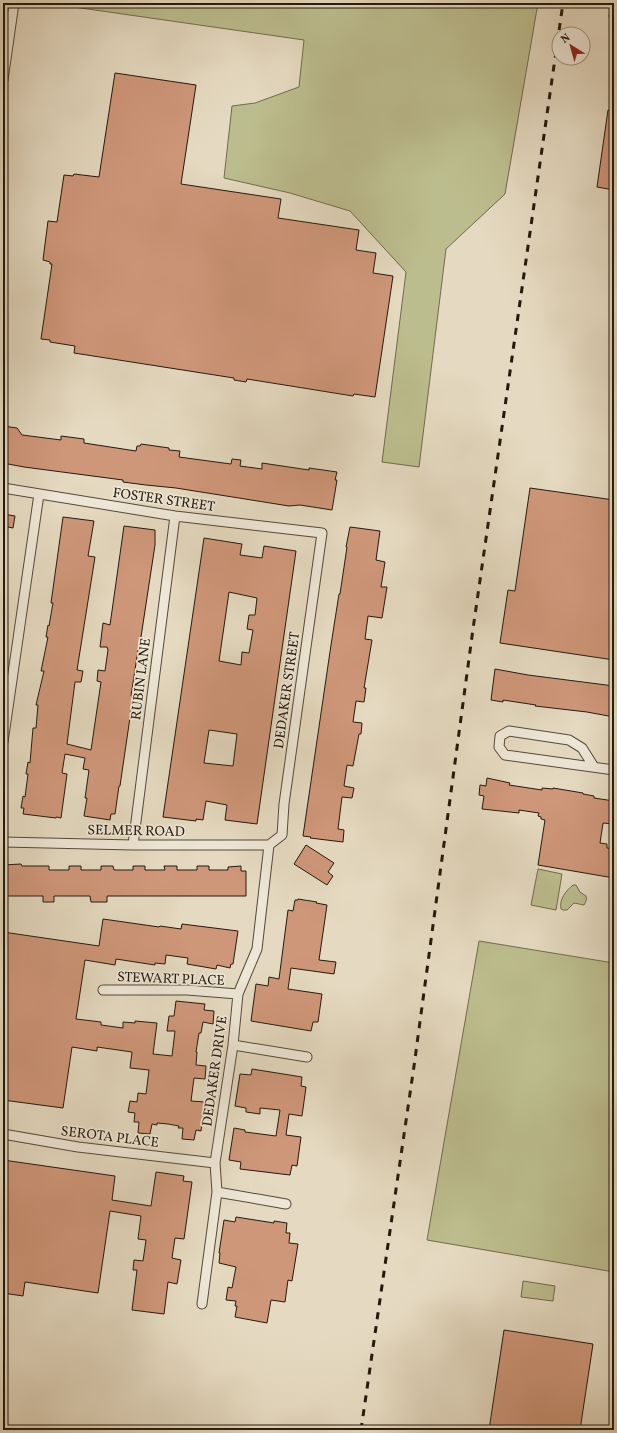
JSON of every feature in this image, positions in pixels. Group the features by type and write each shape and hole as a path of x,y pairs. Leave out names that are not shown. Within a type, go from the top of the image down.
{"street":[{"path":"3,80 14,3"},
{"name":"FOSTER STREET","path":"3,488 175,516 322,534"},
{"path":"3,742 39,494"},
{"name":"RUBIN LANE","path":"133,845 175,516"},
{"name":"DEDAKER STREET","path":"269,845 282,835 284,804 322,534"},
{"path":"594,767 582,748 570,740 509,730 500,736 499,747 505,755 614,770"},
{"name":"SELMER ROAD","path":"3,842 133,845 269,845"},
{"name":"DEDAKER DRIVE","path":"202,1304 217,1192 215,1163 233,1045 238,994 257,949 269,845"},
{"name":"STEWART PLACE","path":"103,990 187,990 238,994"},
{"path":"233,1045 307,1057"},
{"name":"SEROTA PLACE","path":"3,1134 78,1148 215,1163"},
{"path":"217,1192 286,1204"}],"green space":[{"path":"46,3 538,3 505,194 446,249 419,467 382,462 406,272 350,211 290,193 224,178 232,106 255,103 299,87 304,40"},
{"path":"538,869 562,874 556,910 531,905"},
{"path":"573,885 576,885 580,892 586,896 586,902 584,905 574,903 567,910 563,910 561,909 562,899"},
{"path":"479,941 614,963 614,1272 427,1240"},
{"path":"523,1281 555,1286 553,1301 521,1297"}],"building":[{"path":"115,73 196,85 181,184 281,199 278,218 359,230 356,250 376,253 373,273 393,276 375,397 354,394 353,396 247,379 246,382 234,380 234,378 74,353 75,346 41,339 52,264 43,260 48,221 57,222 64,175 73,176 74,174 99,177"},
{"path":"608,110 614,111 614,190 597,187"},
{"path":"3,426 17,428 22,435 61,440 61,436 84,439 84,443 136,451 137,446 140,446 141,444 180,451 179,457 231,464 232,459 241,460 240,466 262,469 262,463 309,470 309,468 337,472 332,510 300,505 289,506 3,463"},
{"path":"530,488 614,500 614,660 500,643 508,590 515,591"},
{"path":"3,514 15,516 13,528 3,526"},
{"path":"63,517 94,521 88,556 95,557 77,670 83,671 81,682 75,682 67,744 91,750 101,682 97,681 98,670 105,671 108,650 107,647 100,647 103,623 110,625 124,526 155,530 155,545 131,696 133,697 120,786 115,814 111,814 110,820 84,816 89,770 83,769 85,758 65,754 62,773 67,774 61,818 23,814 24,808 21,808 23,796 25,797 28,774 26,774 28,762 30,763 33,728 36,728 38,705 36,705 44,671 41,671 53,603 51,603"},
{"path":"350,527 380,531 376,560 385,562 381,587 387,587 382,618 368,616 365,639 372,640 364,688 366,688 364,702 356,701 353,722 362,723 361,734 359,734 353,766 347,765 344,786 354,788 352,798 342,797 338,829 344,830 343,842 303,836"},
{"path":"204,538 242,544 240,555 262,558 264,546 296,551 257,824 225,820 227,805 206,801 203,820 196,819 196,821 163,817","holes":["229,592 257,598 255,615 249,615 247,629 253,630 249,653 242,652 241,665 219,661","209,730 237,734 233,766 204,763"]},
{"path":"495,669 528,675 614,686 614,717 503,700 503,702 491,700"},
{"path":"487,778 510,783 509,785 542,790 542,788 553,788 583,793 594,796 594,798 614,801 614,824 603,823 600,843 607,844 607,848 614,849 614,878 538,865 545,820 538,816 539,813 519,810 519,813 482,809 484,796 479,795 480,785 486,786"},
{"path":"306,845 334,863 328,872 333,876 327,885 294,864"},
{"path":"21,864 22,866 49,866 49,870 69,870 69,866 81,866 81,870 101,870 101,866 113,866 114,870 133,870 133,866 145,866 145,870 165,870 164,866 177,866 177,870 197,870 197,866 209,866 209,870 228,870 228,867 241,866 241,871 246,871 246,896 107,896 107,902 91,902 90,896 54,896 54,902 43,902 43,896 3,896 3,865"},
{"path":"298,899 327,905 319,960 336,962 334,974 291,968 288,989 322,994 318,1022 313,1022 311,1031 251,1021 256,984 268,986 269,977 279,979 288,910 293,911 295,900"},
{"path":"103,919 181,929 182,924 238,931 233,964 231,964 230,968 217,965 216,969 187,964 188,958 166,955 165,964 155,963 155,965 116,959 115,965 85,960 76,1019 101,1022 101,1025 123,1028 123,1022 135,1023 135,1021 157,1023 153,1054 172,1056 175,1031 167,1031 169,1016 174,1016 176,1001 205,1004 204,1010 214,1011 213,1024 203,1022 201,1033 199,1033 196,1052 196,1065 206,1066 205,1079 194,1078 191,1101 205,1102 201,1131 196,1130 194,1140 182,1139 183,1128 178,1128 179,1126 168,1124 152,1124 150,1134 138,1133 139,1122 134,1122 135,1113 128,1112 130,1101 137,1102 138,1093 146,1094 149,1070 130,1068 132,1052 97,1047 97,1051 72,1047 63,1108 3,1100 3,932 99,946"},
{"path":"252,1069 302,1077 301,1086 306,1087 302,1116 289,1114 286,1135 301,1137 297,1166 292,1165 290,1175 240,1169 241,1162 229,1160 234,1128 245,1130 245,1132 276,1136 280,1110 260,1108 260,1114 246,1112 246,1108 235,1106 240,1074 251,1075"},
{"path":"3,1160 115,1176 112,1200 151,1206 156,1172 184,1176 183,1181 192,1182 184,1239 175,1238 172,1258 181,1260 177,1284 168,1282 164,1314 132,1310 137,1270 133,1270 134,1260 143,1261 146,1240 138,1239 141,1216 110,1211 98,1293 25,1282 23,1296 3,1293"},
{"path":"236,1217 274,1223 274,1221 287,1223 286,1233 290,1233 289,1243 298,1244 292,1281 288,1280 285,1302 271,1300 267,1323 235,1317 237,1306 235,1306 236,1301 226,1300 228,1287 232,1288 236,1267 219,1263 219,1253 224,1220 235,1222"},
{"path":"504,1330 593,1344 580,1430 489,1430"}],"railway":[{"path":"361,1430 414,1066 473,629 563,3"},
{"path":"610,17 612,3"}]}
